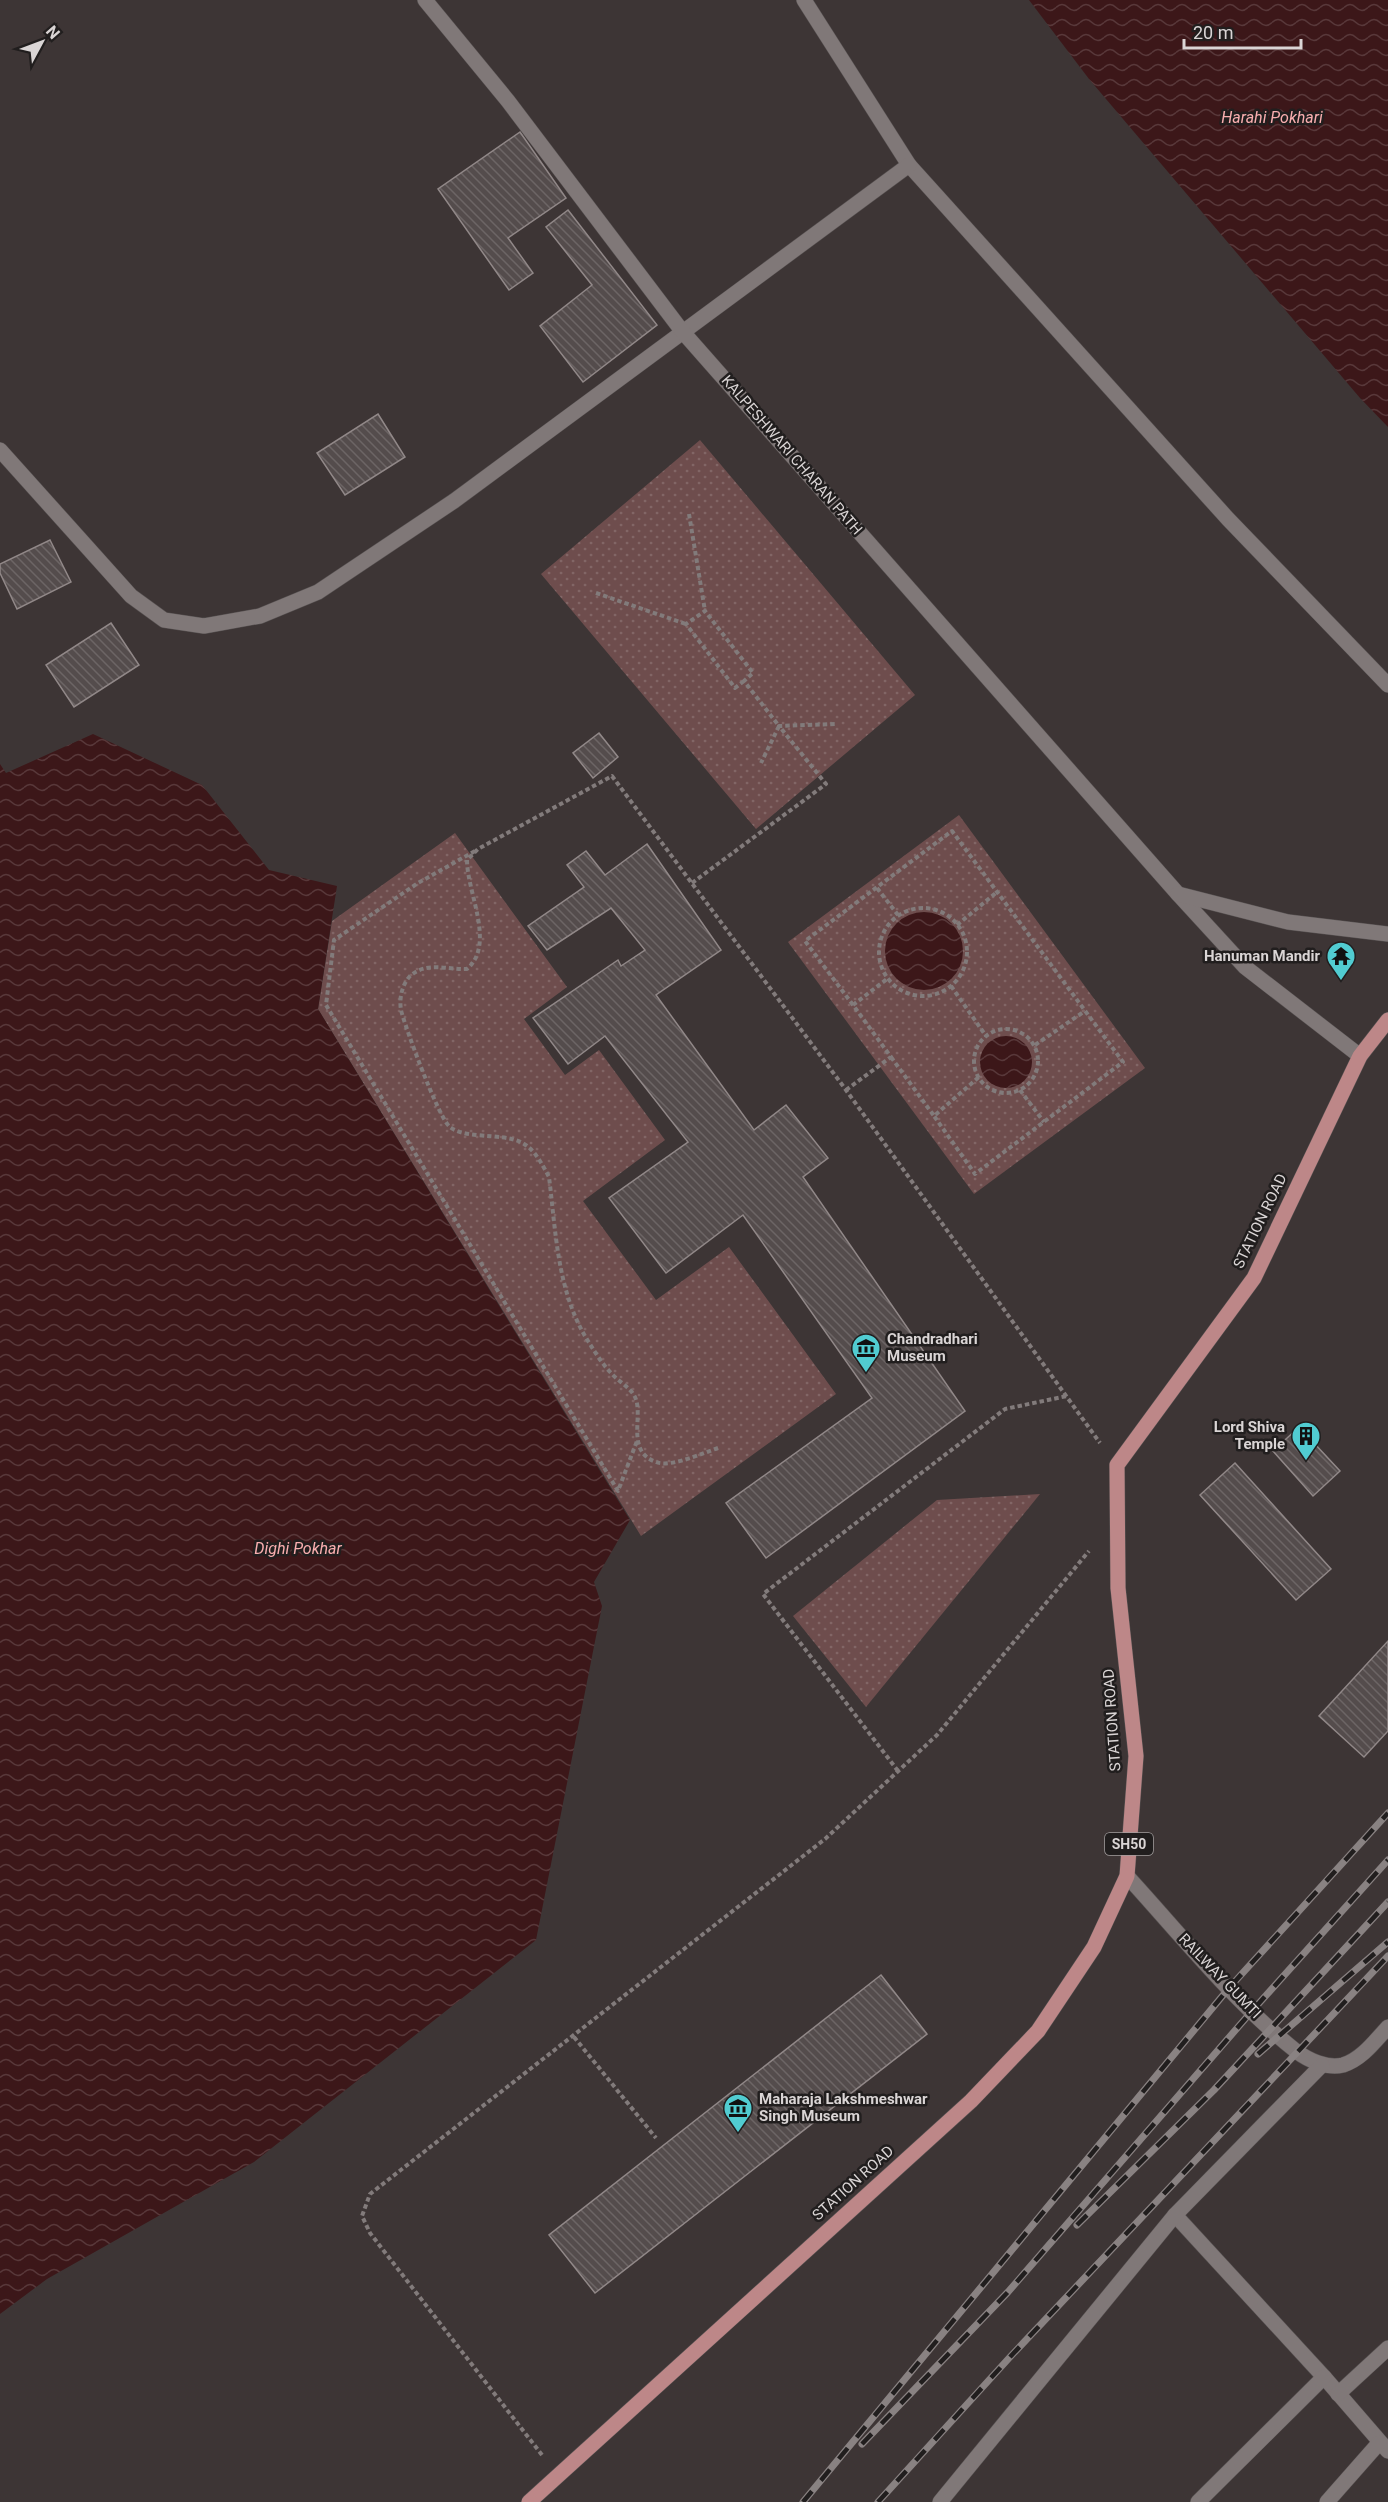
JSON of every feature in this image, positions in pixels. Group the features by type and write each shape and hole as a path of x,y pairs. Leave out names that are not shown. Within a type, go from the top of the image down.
{"main road":[{"name":"STATION ROAD","path":"529,2502 970,2101 1038,2031 1094,1947 1127,1876 1136,1756 1118,1588 1117,1465 1254,1278 1359,1056 1388,1020"}],"street":[{"name":"KALPESHWARI CHARAN PATH","path":"425,0 508,100 682,330 1178,894 1245,967 1359,1056"},
{"path":"804,0 909,165 1227,519 1388,685"},
{"path":"0,450 131,596 164,620 204,626 260,616 318,592 454,501 682,330 909,165"},
{"path":"1178,894 1288,922 1388,934"},
{"name":"RAILWAY GUMTI","path":"1127,1876 1252,2011 1297,2052 1322,2065"},
{"path":"940,2502 1175,2216 1322,2065 1342,2065 1360,2056 1388,2027"},
{"path":"1175,2216 1324,2377 1384,2447 1327,2502"},
{"path":"1338,2394 1388,2348"},
{"path":"1198,2502 1324,2377"}],"path":[{"path":"596,593 686,624 735,688 753,674 705,610 689,514"},
{"path":"686,624 705,610"},
{"path":"692,883 826,784 744,681"},
{"path":"779,726 836,724"},
{"path":"761,763 779,726"},
{"path":"478,849 467,860 467,875 479,930 479,954 467,969 427,967 410,976 400,995 401,1010 430,1087 448,1126 458,1132 513,1138 523,1142 532,1149 549,1177 557,1254 572,1310 579,1327 600,1360 613,1376 633,1394 637,1403 637,1441 618,1491 326,1005 334,940 418,883 478,849 612,776 846,1090 1117,1465"},
{"path":"952,831 1123,1062 975,1174 805,941 877,888 952,831"},
{"path":"877,888 898,915"},
{"path":"957,925 998,892"},
{"path":"911,909 935,909 946,914 957,925 966,943 967,955 960,978 951,986 929,996 917,996 906,993 887,978 881,967 879,943 884,932 898,915 911,909"},
{"path":"853,1005 887,978"},
{"path":"951,986 986,1036"},
{"path":"1035,1045 1085,1011"},
{"path":"1010,1029 1022,1032 1035,1045 1038,1062 1036,1074 1030,1083 1020,1090 1008,1093 997,1092 979,1077 975,1066 975,1054 986,1036 999,1030 1010,1029"},
{"path":"846,1090 891,1058"},
{"path":"934,1116 979,1077"},
{"path":"1020,1090 1044,1122"},
{"path":"898,1771 763,1594 1005,1409 1067,1396"},
{"path":"637,1441 644,1453 656,1462 672,1463 718,1448"},
{"path":"557,2475 370,2234 362,2216 370,2194 825,1839 937,1735 1116,1518"},
{"path":"574,2037 656,2138"}],"shaded area":[{"path":"700,440 915,695 756,829 541,574"},
{"path":"959,815 1145,1068 974,1194 788,942"},
{"path":"455,833 567,987 524,1019 565,1075 599,1050 665,1140 583,1201 656,1300 729,1247 836,1394 641,1536 318,1009 332,921"},
{"path":"1040,1494 866,1707 793,1616 937,1500"}],"water":[{"name":"Harahi Pokhari","path":"1029,0 1388,0 1388,427 1360,398 1089,79"},
{"name":"Dighi Pokhar","path":"93,734 202,785 269,870 337,886 318,1009 630,1520 594,1582 602,1606 536,1940 254,2162 47,2279 0,2314 0,764 6,773"},
{"path":"924,912 939,915 952,923 960,936 963,951 960,966 952,979 939,987 924,990 909,987 896,979 888,966 885,951 888,936 896,923 909,915"},
{"path":"1006,1036 1016,1038 1024,1044 1030,1052 1032,1062 1030,1072 1024,1080 1016,1086 1006,1088 996,1086 988,1080 982,1072 980,1062 982,1052 988,1044 996,1038"}],"building":[{"path":"520,132 566,198 508,238 533,273 509,290 438,189"},
{"path":"568,210 657,325 583,382 540,326 592,285 546,227"},
{"path":"378,414 405,457 345,495 317,453"},
{"path":"50,540 71,582 17,609 0,573 0,564"},
{"path":"111,623 139,665 74,707 46,665"},
{"path":"599,733 618,757 593,778 573,753"},
{"path":"647,844 721,950 656,995 754,1130 786,1105 828,1158 803,1177 965,1411 766,1558 726,1503 872,1398 743,1215 666,1273 609,1198 688,1142 605,1036 568,1064 533,1018 618,960 621,966 645,950 611,908 547,950 528,926 584,887 567,865 586,851 605,875"},
{"name":"Lord Shiva Temple","path":"1299,1427 1340,1471 1313,1496 1273,1451"},
{"path":"1235,1463 1331,1569 1296,1600 1200,1495"},
{"path":"1388,1641 1388,1731 1364,1757 1319,1716"},
{"path":"881,1975 927,2034 595,2293 549,2235"}],"railway":[{"path":"803,2502 1229,1988 1388,1813"},
{"path":"862,2444 1008,2292 1252,2011 1388,1860"},
{"path":"1077,2225 1214,2090 1388,1902"},
{"path":"1258,2054 1388,1942"},
{"path":"878,2502 1010,2357 1388,1956"}],"place":[{"name":"Hanuman Mandir","path":"1341,982"},
{"name":"Chandradhari Museum","path":"866,1374"},
{"name":"Lord Shiva Temple","path":"1306,1462"},
{"name":"Maharaja Lakshmeshwar Singh Museum","path":"738,2134"}]}
